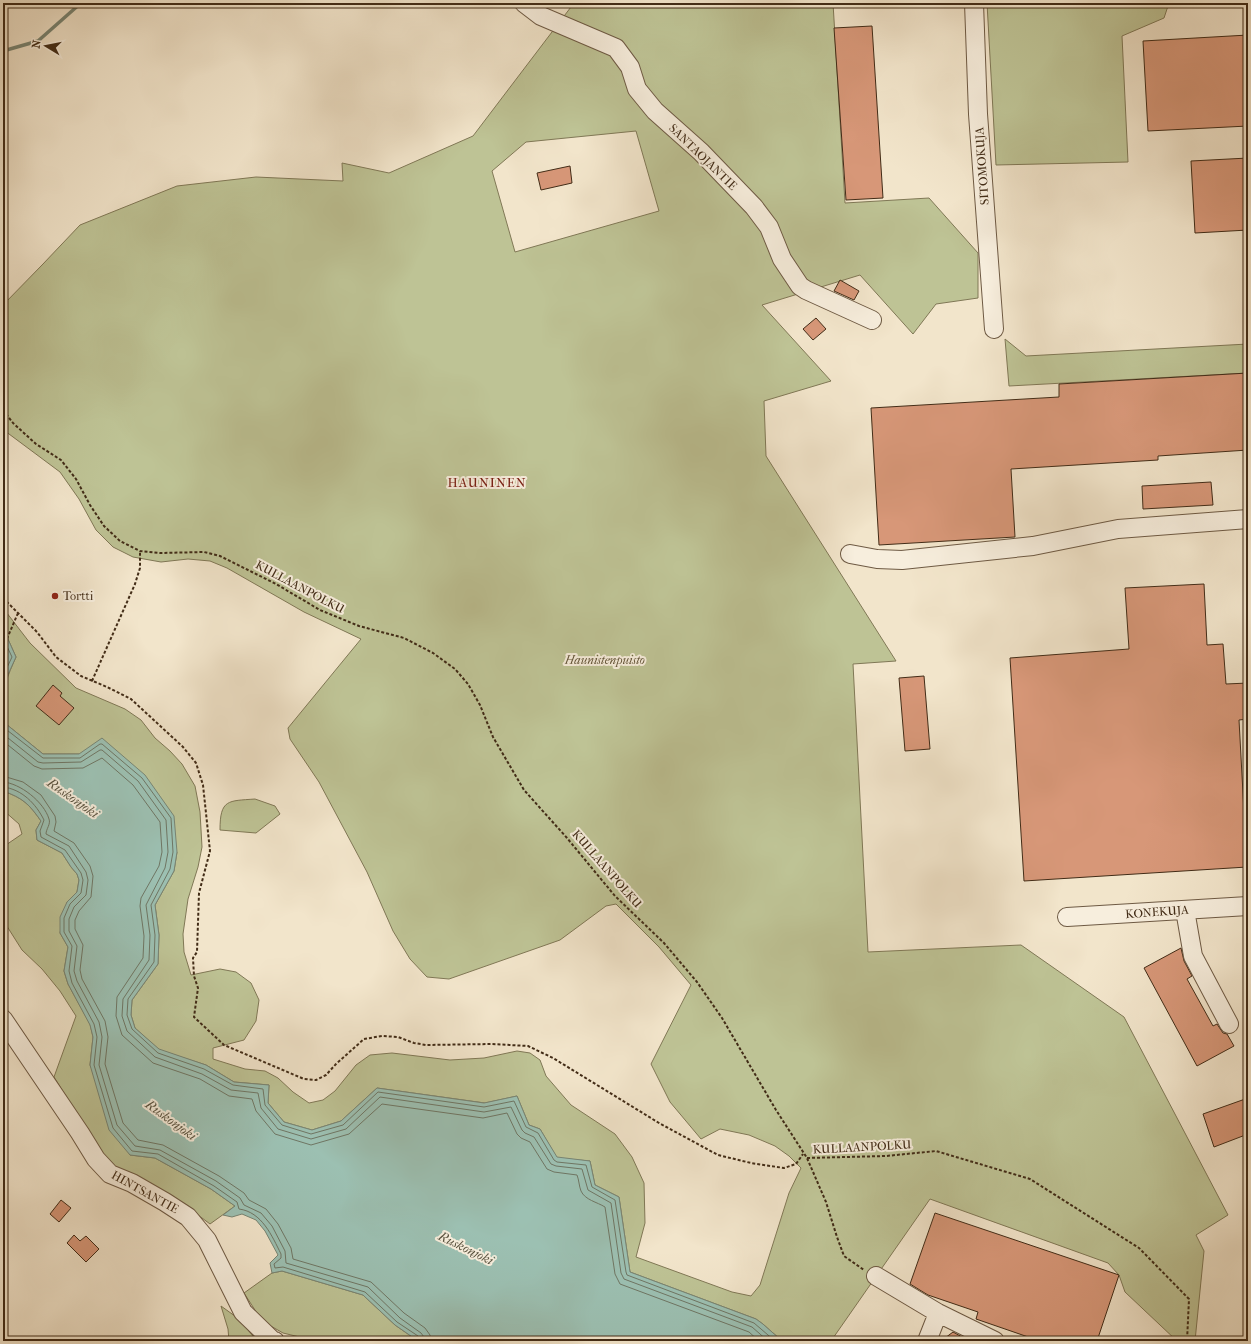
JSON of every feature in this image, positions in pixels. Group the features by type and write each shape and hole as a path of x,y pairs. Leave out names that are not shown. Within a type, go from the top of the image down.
{"street":[{"name":"SANTAOJANTIE","path":"524,3 540,16 616,48 630,67 637,89 655,111 701,152 754,207 769,227 782,259 800,286 872,320"},
{"name":"SITOMOKUJA","path":"974,3 978,114 994,329"},
{"path":"850,554 877,559 902,560 1033,546 1118,529 1248,520"},
{"name":"KONEKUJA","path":"1067,917 1248,906"},
{"path":"1184,910 1193,956 1229,1024"},
{"name":"HINTSANTIE","path":"3,1019 96,1159 110,1174 165,1202 188,1217 207,1240 243,1312 274,1341"},
{"path":"876,1276 938,1313 995,1341"},
{"path":"927,1341 938,1313"}],"path":[{"name":"KULLAANPOLKU","path":"3,410 14,424 36,444 60,460 76,479 90,505 104,526 120,541 140,551 160,553 204,552 220,556 276,584 320,610 359,626 404,638 433,653 455,669 468,684 480,705 493,737 524,790 567,838 615,896 664,943 697,982 722,1018 776,1110 807,1158 886,1156 936,1151 1030,1179 1139,1248 1189,1299 1187,1341"},
{"path":"92,681 135,584 140,568 140,551"},
{"path":"3,598 37,632 56,657 81,676 131,699 184,747 196,764 204,785 210,850 199,893 197,952 193,958 194,976 198,988 194,1017 224,1045 268,1062 304,1079 316,1080 326,1075 364,1039 382,1036 398,1037 414,1043 426,1045 492,1044 528,1046 560,1062 659,1123 718,1155 752,1163 784,1168 796,1164 804,1154"},
{"path":"3,648 18,613"},
{"path":"807,1158 826,1202 844,1256 876,1276"}],"green space":[{"name":"Haunistenpuisto","path":"574,3 833,3 845,203 929,198 978,253 978,298 936,304 913,334 860,275 762,305 831,381 764,401 766,456 896,661 853,664 868,952 1021,945 1124,1017 1228,1215 1196,1235 1204,1251 1195,1341 1177,1341 1125,1292 1119,1275 1108,1263 930,1199 831,1341 784,1341 756,1319 630,1272 619,1197 595,1185 590,1161 557,1158 540,1129 529,1125 517,1096 485,1103 377,1088 341,1121 312,1130 284,1122 268,1103 269,1085 234,1082 206,1065 159,1050 135,1028 131,1015 132,1000 158,964 159,935 155,905 174,871 177,852 79,754 43,754 6,724 3,715 4,694 8,676 16,657 3,628 3,608 30,643 76,688 125,709 141,720 155,738 182,764 195,786 200,812 202,847 198,867 188,899 183,934 184,952 191,975 220,969 236,972 251,983 259,1000 256,1021 244,1040 213,1048 213,1059 245,1069 265,1071 278,1078 293,1092 309,1103 323,1100 335,1091 356,1065 370,1055 392,1053 450,1060 484,1058 517,1051 530,1053 540,1060 546,1076 571,1105 615,1134 632,1157 644,1183 645,1223 636,1257 732,1292 751,1296 760,1285 789,1193 801,1168 789,1156 775,1146 749,1135 720,1129 701,1139 670,1102 651,1064 691,985 659,947 616,904 606,906 560,940 449,979 427,977 410,959 393,931 367,872 319,782 290,739 288,728 361,639 304,612 227,568 210,561 188,559 161,562 133,557 113,547 96,530 79,499 60,472 5,431 3,427 3,305 80,225 177,186 256,177 343,181 342,163 389,173 473,136","holes":["636,131 659,211 515,252 492,171 526,142"]},
{"path":"987,3 1169,3 1164,18 1122,36 1128,162 996,165"},
{"path":"1005,339 1026,356 1248,344 1248,373 1009,386"},
{"path":"3,791 21,799 33,810 41,821 36,830 37,840 62,853 77,874 79,880 77,892 67,902 60,933 68,947 64,971 68,984 90,1024 93,1037 90,1065 130,1155 155,1158 211,1189 235,1206 210,1224 190,1209 112,1165 90,1142 72,1106 54,1077 76,1016 60,991 42,969 22,950 3,920 3,847 22,834 19,824 3,810"},
{"path":"255,799 275,806 280,814 256,833 220,830 222,812 227,804 238,800"},
{"path":"282,1271 363,1295 395,1325 418,1341 316,1341 283,1333 262,1321 244,1293 272,1273"},
{"path":"221,1306 239,1319 257,1341 229,1341 228,1329"}],"water":[{"path":"3,628 16,657 6,679 3,693"},
{"name":"Ruskonjoki","path":"3,720 43,754 79,754 102,738 145,775 174,816 177,852 174,871 155,905 159,935 158,964 132,1000 131,1015 135,1028 159,1049 206,1065 234,1082 269,1085 268,1103 284,1122 312,1130 341,1121 377,1088 484,1103 517,1096 529,1125 540,1129 557,1157 590,1161 595,1185 619,1197 630,1272 756,1319 784,1341 418,1341 395,1325 363,1295 282,1271 272,1273 270,1263 278,1255 265,1231 256,1220 242,1214 232,1217 223,1215 235,1206 211,1189 155,1158 130,1155 109,1130 90,1065 93,1037 90,1025 68,984 64,971 68,947 60,933 60,917 67,902 77,892 79,880 77,874 62,853 37,840 36,830 41,821 33,810 21,799 3,791"}],"building":[{"path":"872,26 883,198 846,200 834,28"},
{"path":"1248,35 1248,126 1148,131 1143,41"},
{"path":"1248,158 1248,230 1195,233 1191,161"},
{"path":"570,166 572,183 541,190 537,173"},
{"path":"840,280 859,291 854,300 834,291"},
{"path":"816,318 826,329 813,340 803,329"},
{"path":"1248,373 1248,450 1158,456 1158,460 1011,469 1015,537 879,545 871,408 1059,397 1059,384"},
{"path":"1211,482 1213,505 1143,509 1142,486"},
{"path":"1204,584 1207,645 1223,644 1226,684 1248,683 1248,719 1239,720 1247,867 1024,881 1010,658 1129,649 1125,588"},
{"path":"924,676 930,749 905,751 899,678"},
{"path":"53,685 62,693 60,696 74,708 59,725 36,706"},
{"path":"1181,948 1184,961 1192,976 1187,979 1213,1026 1217,1024 1223,1033 1227,1034 1234,1046 1197,1066 1144,968"},
{"path":"1248,1098 1248,1134 1214,1147 1203,1114"},
{"path":"61,1200 71,1208 59,1222 50,1214"},
{"path":"935,1213 1119,1275 1097,1341 1034,1341 1034,1339 976,1319 978,1312 928,1295 910,1284"},
{"path":"74,1235 80,1241 86,1236 99,1249 86,1262 67,1243"},
{"path":"953,1332 964,1338 967,1341 941,1341"}],"waterway":[{"path":"3,51 38,41 81,3"}],"place":[{"name":"Tortti","path":"55,596"}],"district":[{"name":"HAUNINEN","path":"487,482"}]}
